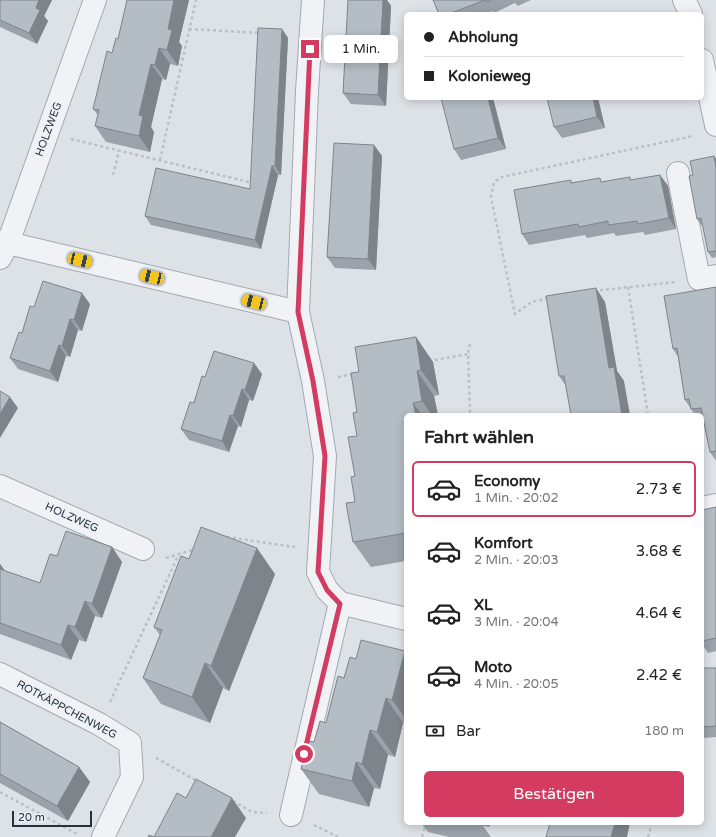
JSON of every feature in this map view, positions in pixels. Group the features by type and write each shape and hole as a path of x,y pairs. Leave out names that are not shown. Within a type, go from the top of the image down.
{"street":[{"name":"HOLZWEG","path":"3,247 47,133 95,0"},
{"path":"314,0 307,91 298,312 313,381 325,456 318,572 327,590 340,604 404,619"},
{"path":"684,0 690,12"},
{"path":"704,69 716,125"},
{"path":"678,173 699,279 716,276"},
{"path":"3,247 298,312"},
{"name":"HOLZWEG","path":"0,486 143,549"},
{"path":"704,508 716,505"},
{"path":"290,814 340,604"},
{"name":"ROTKÄPPCHENWEG","path":"0,674 99,724 130,743 132,777 103,837"}],"path":[{"path":"160,160 196,0"},
{"path":"190,29 268,33"},
{"path":"47,133 258,185"},
{"path":"552,297 532,302 515,314 491,197 494,182 502,177 672,140"},
{"path":"113,175 119,151"},
{"path":"589,291 656,284"},
{"path":"628,287 648,413"},
{"path":"470,344 468,354 470,413"},
{"path":"428,361 468,354"},
{"path":"313,381 358,374"},
{"path":"221,536 319,551"},
{"path":"143,549 164,559 178,556 196,548"},
{"path":"99,724 178,556"},
{"path":"130,743 198,781"},
{"path":"0,792 82,837"},
{"path":"232,800 252,812 290,814"},
{"path":"422,837 425,825"},
{"path":"648,837 651,825"}],"building":[{"path":"0,0 39,0 36,8 40,10 29,33 0,20"},
{"path":"127,0 174,0 168,29 172,30 167,50 159,48 155,65 151,64 139,115 143,116 139,136 95,126 99,110 93,109 107,51 112,53 116,38 118,39"},
{"path":"348,0 383,0 378,95 343,93"},
{"path":"433,0 485,0 454,12 438,12"},
{"path":"258,28 282,29 275,166 272,166 255,240 145,216 156,168 250,189"},
{"path":"442,100 488,100 498,138 454,149"},
{"path":"547,100 593,100 597,117 554,127"},
{"path":"334,143 374,145 368,259 327,257"},
{"path":"714,156 716,168 716,251 708,252 701,218 697,219 689,176 693,175 690,161"},
{"path":"660,175 669,218 638,224 637,221 608,225 608,221 579,227 578,224 522,234 514,190 571,180 571,183 600,178 601,182 630,177 630,180"},
{"path":"43,281 82,293 74,320 70,319 62,346 59,345 50,371 10,358 19,332 22,333 30,306 34,307"},
{"path":"716,287 716,451 710,452 704,423 704,413 702,413 701,408 691,409 689,399 685,400 677,348 673,349 664,296"},
{"path":"596,288 609,368 614,367 622,413 571,413 564,376 559,376 546,296"},
{"path":"416,337 421,370 417,371 422,401 413,403 416,413 404,413 404,533 353,542 346,503 355,502 351,477 355,476 348,437 357,436 353,413 357,412 351,373 359,372 355,347"},
{"path":"214,351 254,363 245,390 242,389 233,416 230,415 222,441 181,429 190,402 194,403 202,376 205,377"},
{"path":"0,391 10,397 0,414"},
{"path":"716,507 716,638 704,641 704,510"},
{"path":"201,527 257,548 211,666 205,663 192,697 143,678 162,630 154,627 181,556 189,559"},
{"path":"66,531 112,547 92,604 85,601 75,627 68,625 61,645 0,623 0,569 40,583 50,554 57,556"},
{"path":"361,640 404,651 392,700 386,698 377,732 370,730 362,764 356,762 352,781 301,769 308,741 314,742 320,721 326,723 338,676 344,678 350,657 356,659"},
{"path":"704,668 716,668 716,726 704,727"},
{"path":"0,722 79,767 57,806 0,774"},
{"path":"196,779 232,798 211,837 154,837 177,793 186,798"},
{"path":"549,825 614,825 611,837 546,837"}],"route":[{"path":"304,754 340,604 327,590 318,572 325,456 313,381 298,312 310,49"}]}
